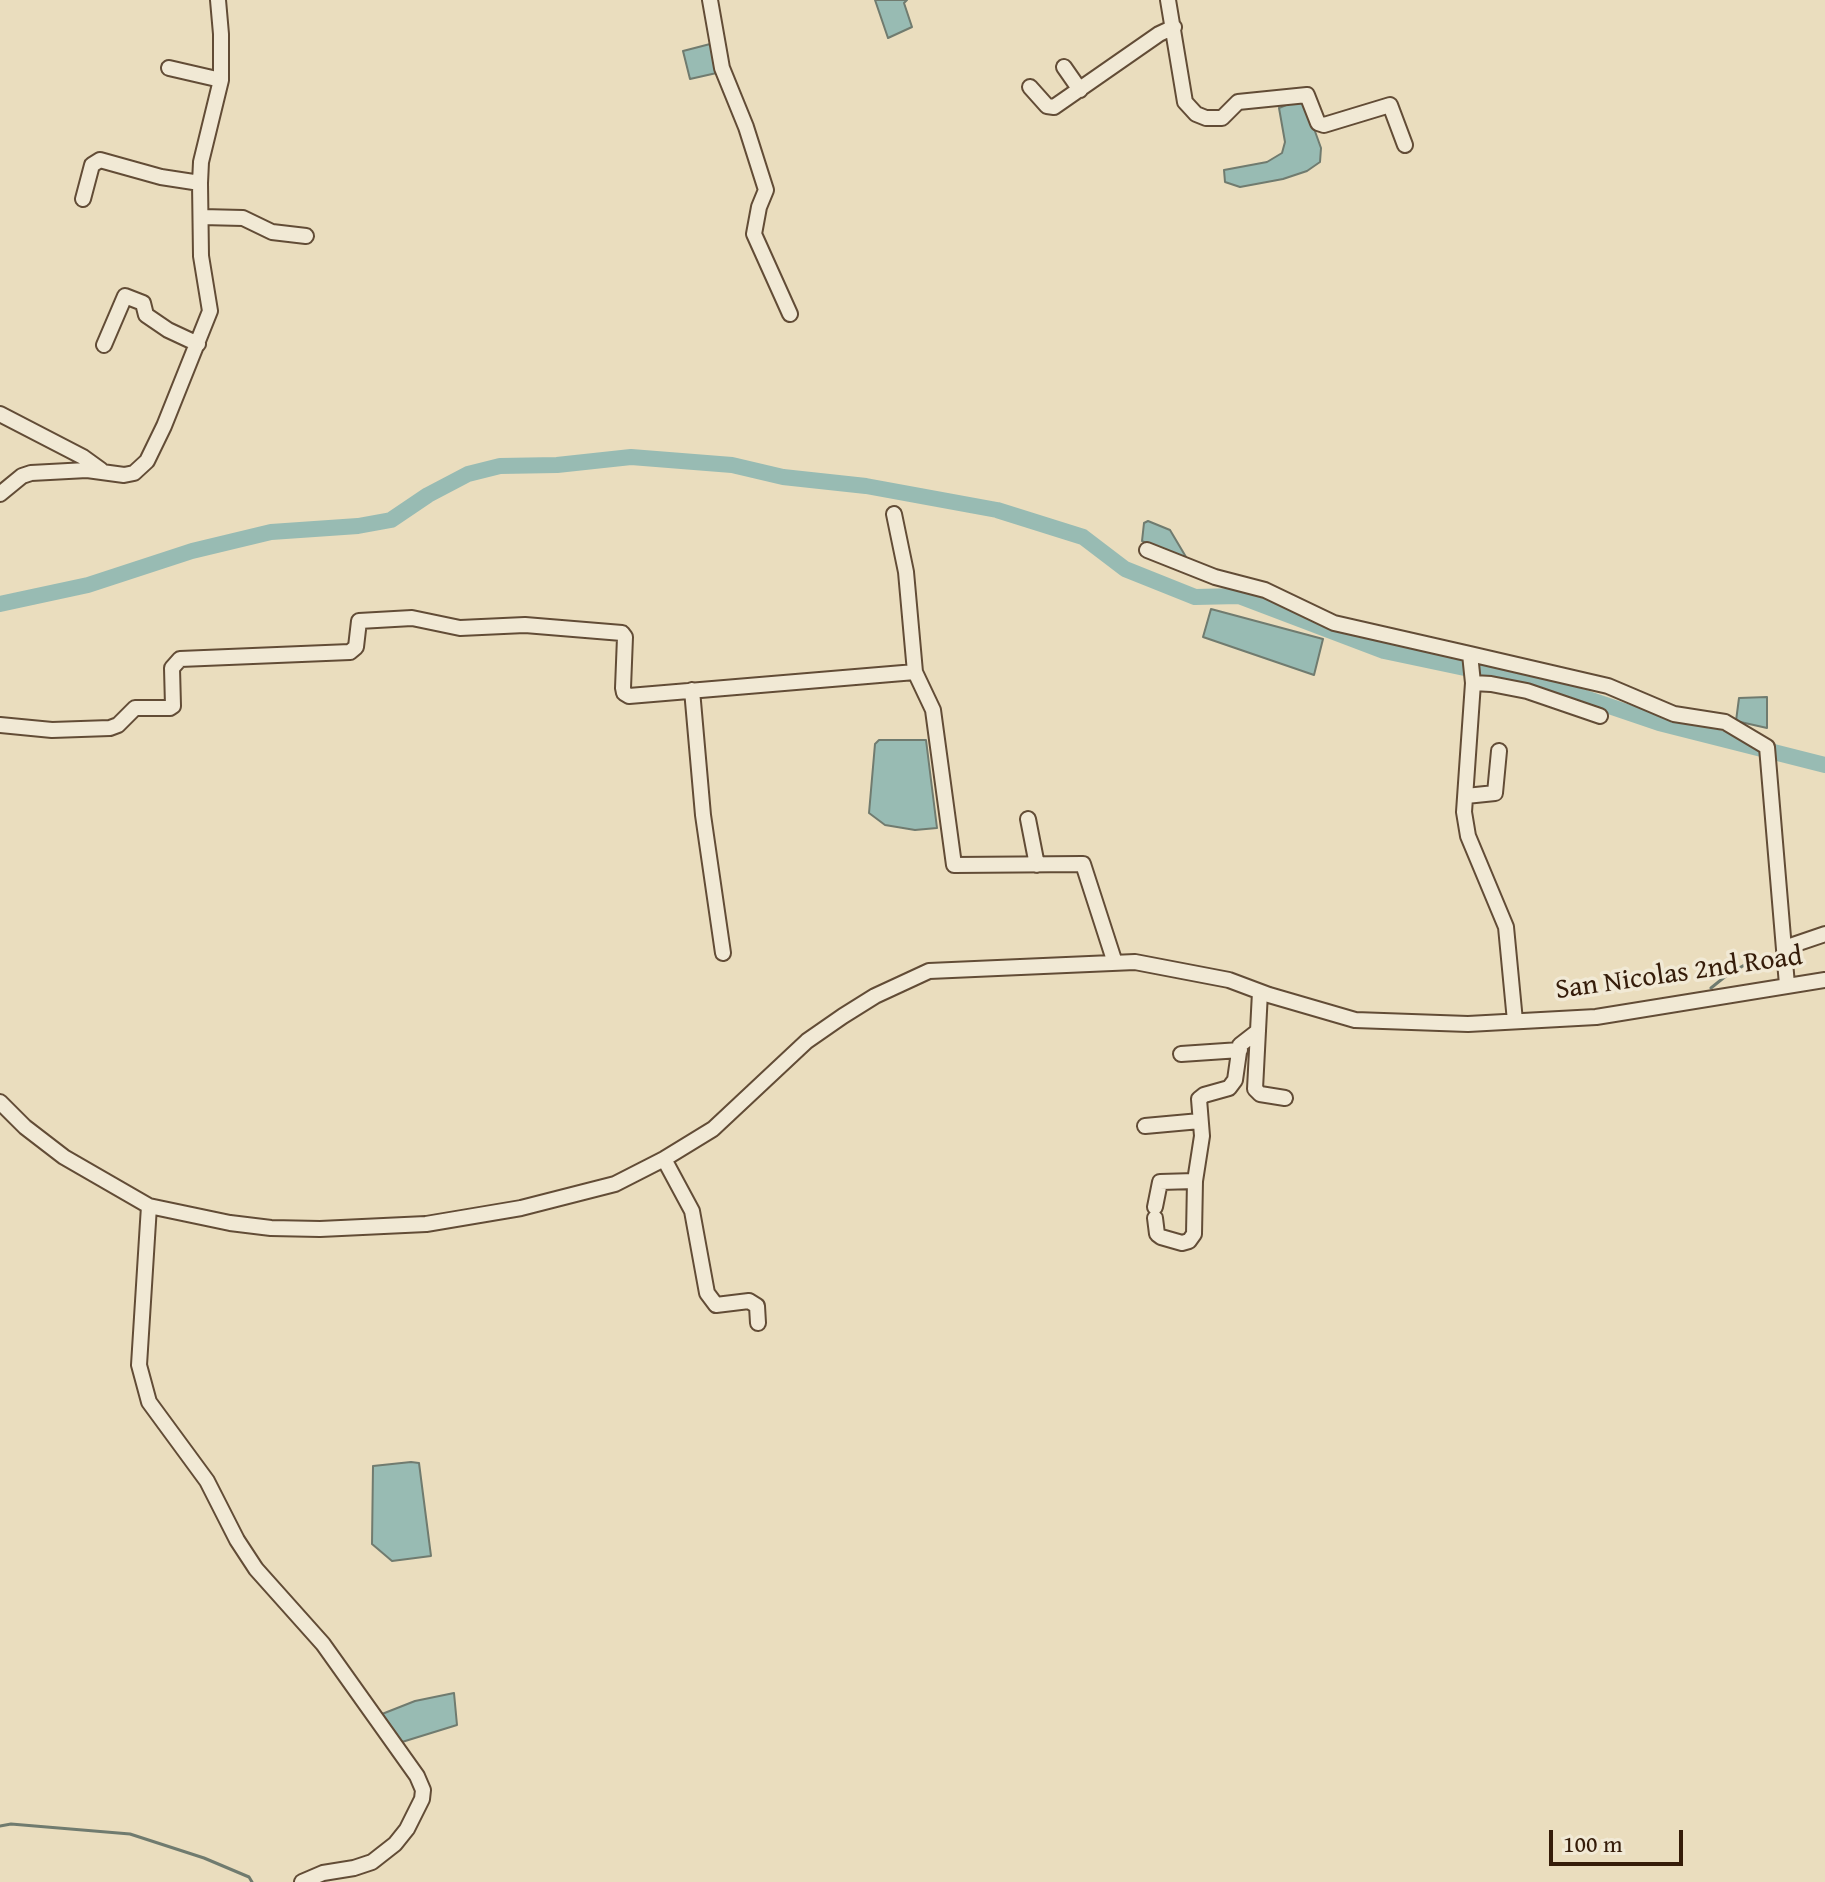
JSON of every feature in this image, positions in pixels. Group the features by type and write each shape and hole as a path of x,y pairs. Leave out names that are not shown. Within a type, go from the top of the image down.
{"street":[{"path":"0,494 22,476 31,473 101,470 124,475 134,473 147,461 210,311 201,256 200,183 201,162 221,80 218,0"},
{"path":"710,0 722,68 746,127 766,190 754,234 790,314"},
{"path":"1168,0 1185,102 1196,114 1206,118 1222,118 1238,102 1307,95 1318,123 1324,125 1390,105 1405,145"},
{"path":"1030,87 1051,108 1159,34 1174,27"},
{"path":"1064,67 1080,90"},
{"path":"169,68 221,80"},
{"path":"83,199 92,165 100,160 161,177 200,183"},
{"path":"202,217 243,218 272,232 306,236"},
{"path":"104,345 125,296 143,303 146,315 168,330 198,344"},
{"path":"0,414 83,457 101,470"},
{"path":"894,514 906,572 915,672 933,710 954,865 1083,864 1115,963"},
{"path":"1147,550 1215,577 1265,590 1334,623 1470,657 1576,676 1674,714 1725,722 1767,747 1787,985"},
{"path":"0,725 52,730 110,728 118,725 135,708 173,706 172,668 180,659 350,652 356,647 359,621 412,618 460,628 525,625 561,630 616,631 625,637 624,693 629,696 915,672"},
{"path":"1470,657 1472,679 1464,812 1468,836 1506,927 1515,1021"},
{"path":"1472,679 1527,691 1600,716"},
{"path":"692,690 703,815 723,953"},
{"path":"1466,796 1495,793 1499,751"},
{"path":"1028,819 1037,865"},
{"path":"1785,953 1825,934"},
{"name":"San Nicolas 2nd Road","path":"0,1102 25,1127 64,1157 149,1206 271,1228 426,1224 521,1208 615,1184 713,1129 807,1041 875,996 929,971 1135,962 1229,980 1355,1020 1468,1024 1596,1017 1825,980"},
{"path":"1260,992 1255,1089 1260,1094 1285,1098"},
{"path":"1195,1181 1160,1182 1155,1213 1157,1234 1161,1237 1182,1243 1189,1241 1194,1234 1195,1181 1202,1136 1199,1099 1229,1088 1235,1080 1245,1039 1258,1031"},
{"path":"1181,1054 1240,1050"},
{"path":"1145,1126 1200,1121"},
{"path":"664,1159 692,1211 707,1293 716,1305 749,1301 757,1306 758,1323"},
{"path":"149,1206 139,1365 149,1402 207,1481 237,1540 256,1569 323,1644 417,1776 423,1790 422,1799 407,1829 395,1844 372,1862 323,1873 302,1882"}],"water":[{"path":"875,0 907,0 904,3 912,27 888,38"},
{"path":"714,43 721,72 690,79 683,51"},
{"path":"1303,98 1321,148 1320,162 1307,171 1283,179 1240,187 1225,182 1224,170 1267,162 1282,153 1285,142 1279,108"},
{"path":"1148,521 1170,530 1189,562 1142,541 1144,523"},
{"path":"1211,609 1323,639 1314,675 1203,637"},
{"path":"1767,697 1767,728 1736,721 1739,698"},
{"path":"879,740 926,740 937,828 915,830 885,825 869,813 875,744"},
{"path":"419,1463 431,1556 392,1561 372,1544 373,1466"},
{"path":"454,1693 457,1725 402,1742 382,1714 415,1701"}],"waterway":[{"path":"0,604 88,585 192,551 271,532 358,526 391,520 428,495 468,474 500,466 557,465 631,457 732,465 783,477 866,486 997,510 1083,537 1125,569 1195,597 1239,596 1384,651 1550,686 1659,723 1825,765"},
{"path":"1711,988 1755,959 1778,956"},
{"path":"0,1826 11,1824 130,1834 204,1858 249,1877 252,1882"}]}
